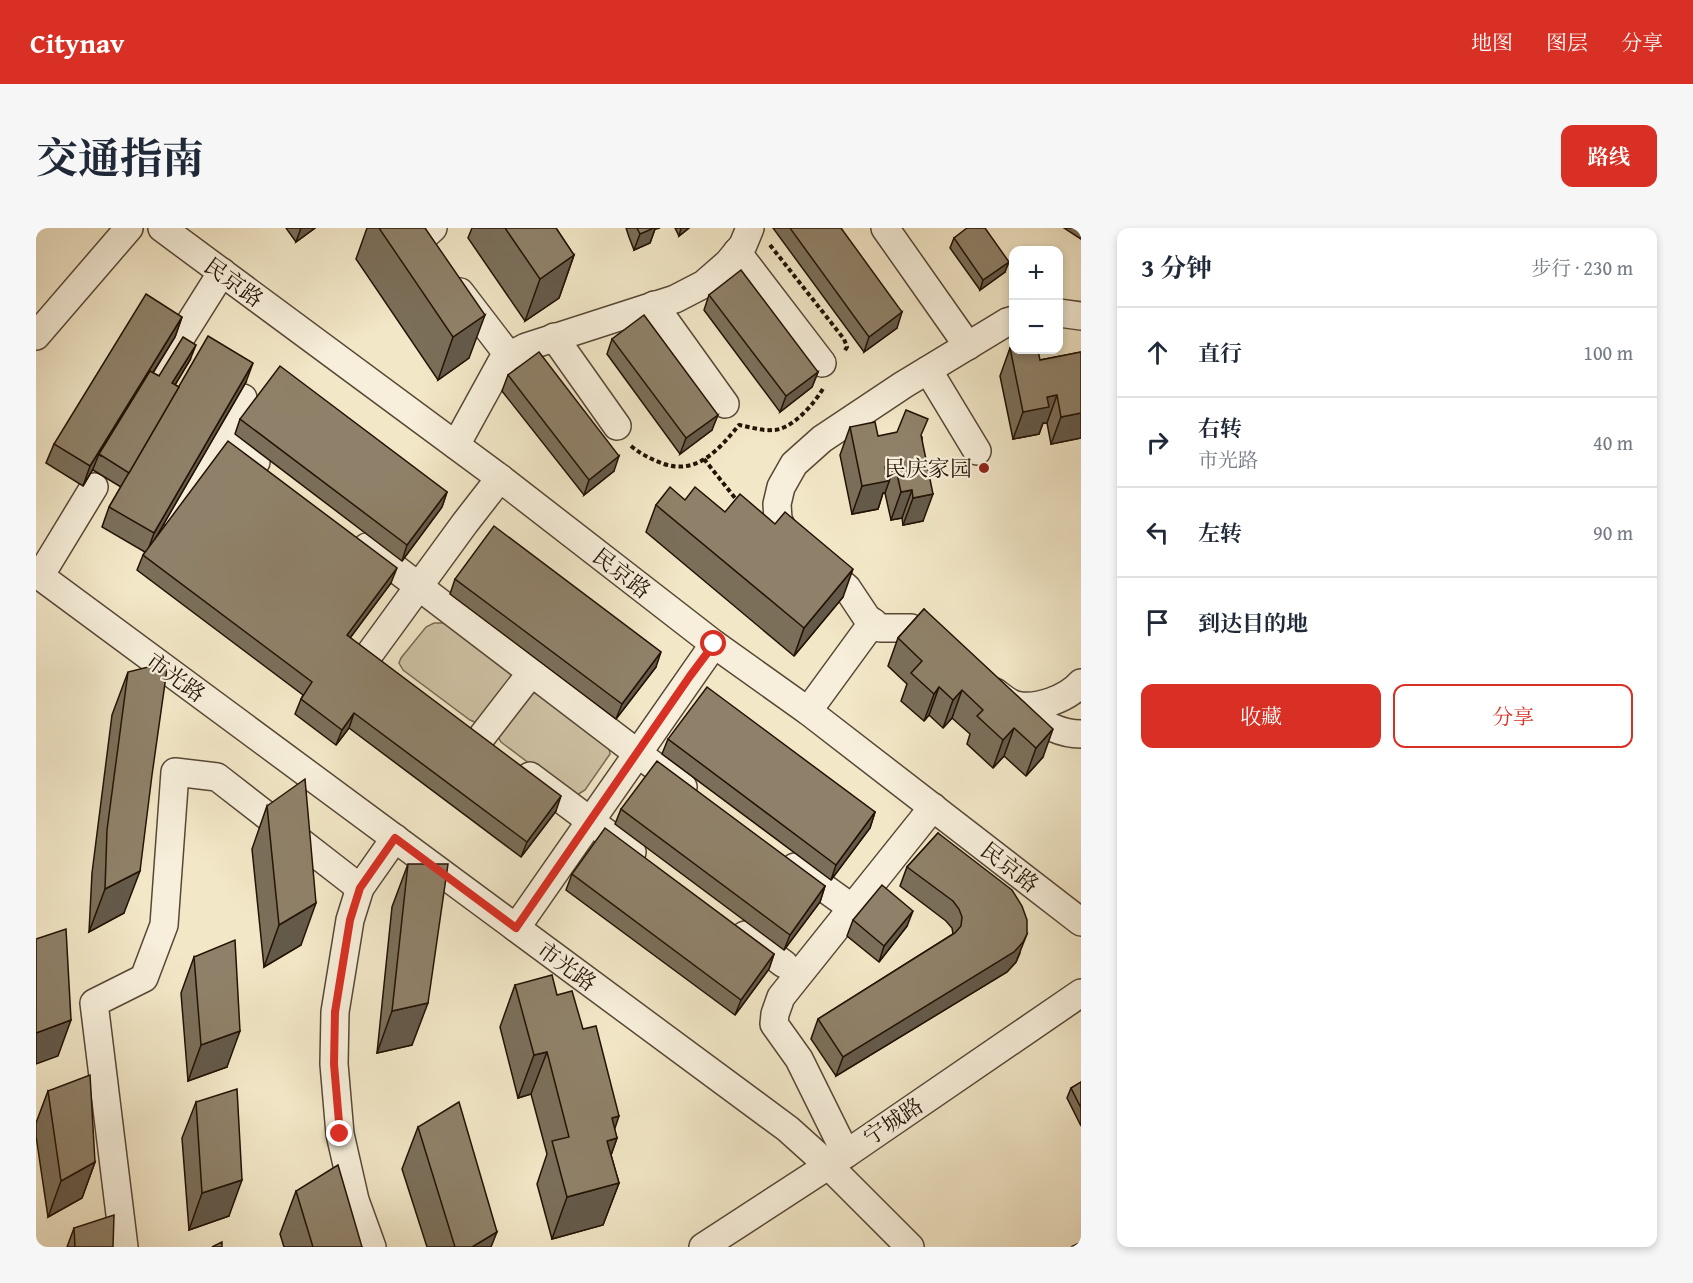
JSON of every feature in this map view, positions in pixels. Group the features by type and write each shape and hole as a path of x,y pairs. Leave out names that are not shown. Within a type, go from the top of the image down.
{"street":[{"path":"36,336 129,228"},
{"name":"民京路","path":"162,228 500,478 714,644 808,711 1081,922"},
{"path":"885,228 968,346"},
{"path":"456,445 501,363 509,356 554,337 675,299 704,284 757,233"},
{"path":"428,246 509,356"},
{"path":"737,252 830,367"},
{"path":"156,377 222,272"},
{"path":"654,305 725,404"},
{"path":"1063,314 1081,316"},
{"path":"1009,323 928,370 822,439 794,464 786,475 777,504 778,519 784,532 847,588 867,618 880,628 911,628 932,647 1051,728 1081,734"},
{"path":"554,337 617,426"},
{"path":"928,370 977,451"},
{"path":"176,515 173,513 243,398"},
{"path":"221,436 278,479"},
{"path":"368,657 418,586 500,478"},
{"path":"38,574 94,487"},
{"path":"343,529 702,800"},
{"name":"市光路","path":"38,574 788,1129 837,1159 910,1247"},
{"path":"808,711 873,622"},
{"path":"516,928 714,644"},
{"path":"531,673 487,744 655,868"},
{"path":"1013,704 1039,705 1060,698 1081,683"},
{"path":"124,1247 94,1003 144,978 164,925 175,772 217,777 360,888"},
{"path":"837,1159 799,1059 774,1024 775,1014 781,997 933,807"},
{"path":"372,1247 355,1200 340,1134 334,1064 335,1012 350,920 360,888 395,838"},
{"path":"777,854 852,908"},
{"path":"729,923 784,964"},
{"name":"宁城路","path":"703,1247 1081,993"}],"path":[{"path":"617,426 626,441 642,455 675,467 692,466 711,455 739,425 775,430 789,424 804,413 817,399 830,367 847,347 844,339 757,233"},
{"path":"704,459 740,505"}],"shaded area":[{"path":"434,623 444,623 512,675 513,682 477,723 403,670 399,663 426,627"},
{"path":"532,691 538,693 609,748 610,754 585,790 577,795 567,792 501,742 497,735"}],"building":[{"path":"379,228 425,228 485,315 453,337"},
{"path":"505,228 556,228 574,255 540,279"},
{"path":"637,228 654,228 640,234"},
{"path":"790,228 841,228 902,312 869,337"},
{"path":"967,228 985,228 1009,262 983,280 954,238"},
{"path":"741,270 818,372 786,396 709,295"},
{"path":"146,294 182,317 90,466 54,444"},
{"path":"644,315 718,415 686,438 612,339"},
{"path":"208,336 253,363 154,533 109,507"},
{"path":"183,337 196,345 172,383 179,387 129,473 99,454 150,371 159,376"},
{"path":"539,352 619,456 589,480 508,375"},
{"path":"1081,352 1081,413 1061,417 1057,395 1047,397 1049,407 1023,412 1011,354 1039,354 1040,360"},
{"path":"280,366 447,492 407,545 240,419"},
{"path":"906,410 928,419 921,435 933,494 913,498 912,490 901,492 895,465 885,467 888,481 862,486 850,427 875,422 878,436 897,432"},
{"path":"228,441 397,568 347,635 561,796 527,842 354,713 342,730 301,699 312,682 143,555"},
{"path":"670,487 685,500 695,487 725,512 740,494 775,524 785,512 853,569 804,628 656,505"},
{"path":"494,526 661,652 622,704 455,579"},
{"path":"924,609 1053,729 1036,748 1014,728 1003,740 977,716 983,710 962,690 953,700 939,687 934,694 911,673 922,661 898,638"},
{"path":"168,662 140,871 105,889 107,830 128,672"},
{"path":"707,687 875,812 836,865 668,739"},
{"path":"657,761 825,886 790,935 621,809"},
{"path":"305,779 316,903 279,925 267,806"},
{"path":"605,828 774,954 741,1000 572,874"},
{"path":"938,833 1012,890 1027,920 1027,934 1014,952 843,1057 818,1019 955,933 961,926 962,917 953,901 907,867"},
{"path":"408,864 448,864 428,1003 392,1011"},
{"path":"882,885 913,911 884,946 853,920"},
{"path":"66,929 71,1020 36,1033 36,939"},
{"path":"235,940 240,1031 201,1045 194,957"},
{"path":"552,975 557,995 572,991 583,1029 596,1026 619,1116 612,1118 617,1138 607,1141 619,1183 567,1197 552,1141 569,1137 547,1052 534,1055 515,985"},
{"path":"90,1075 95,1162 61,1181 48,1091"},
{"path":"1081,1082 1081,1108 1071,1088"},
{"path":"237,1089 242,1180 202,1193 196,1102"},
{"path":"459,1102 497,1232 472,1247 455,1247 418,1127"},
{"path":"338,1165 362,1247 313,1247 296,1191"},
{"path":"114,1215 113,1247 75,1247 74,1228"},
{"path":"222,1242 222,1247 212,1247"},
{"path":"1081,1242 1081,1247 1071,1247"}],"place":[{"name":"民庆家园","path":"984,468"}],"route":[{"path":"340,1134 334,1064 335,1012 350,920 360,888 395,838 516,928 714,644"}]}
